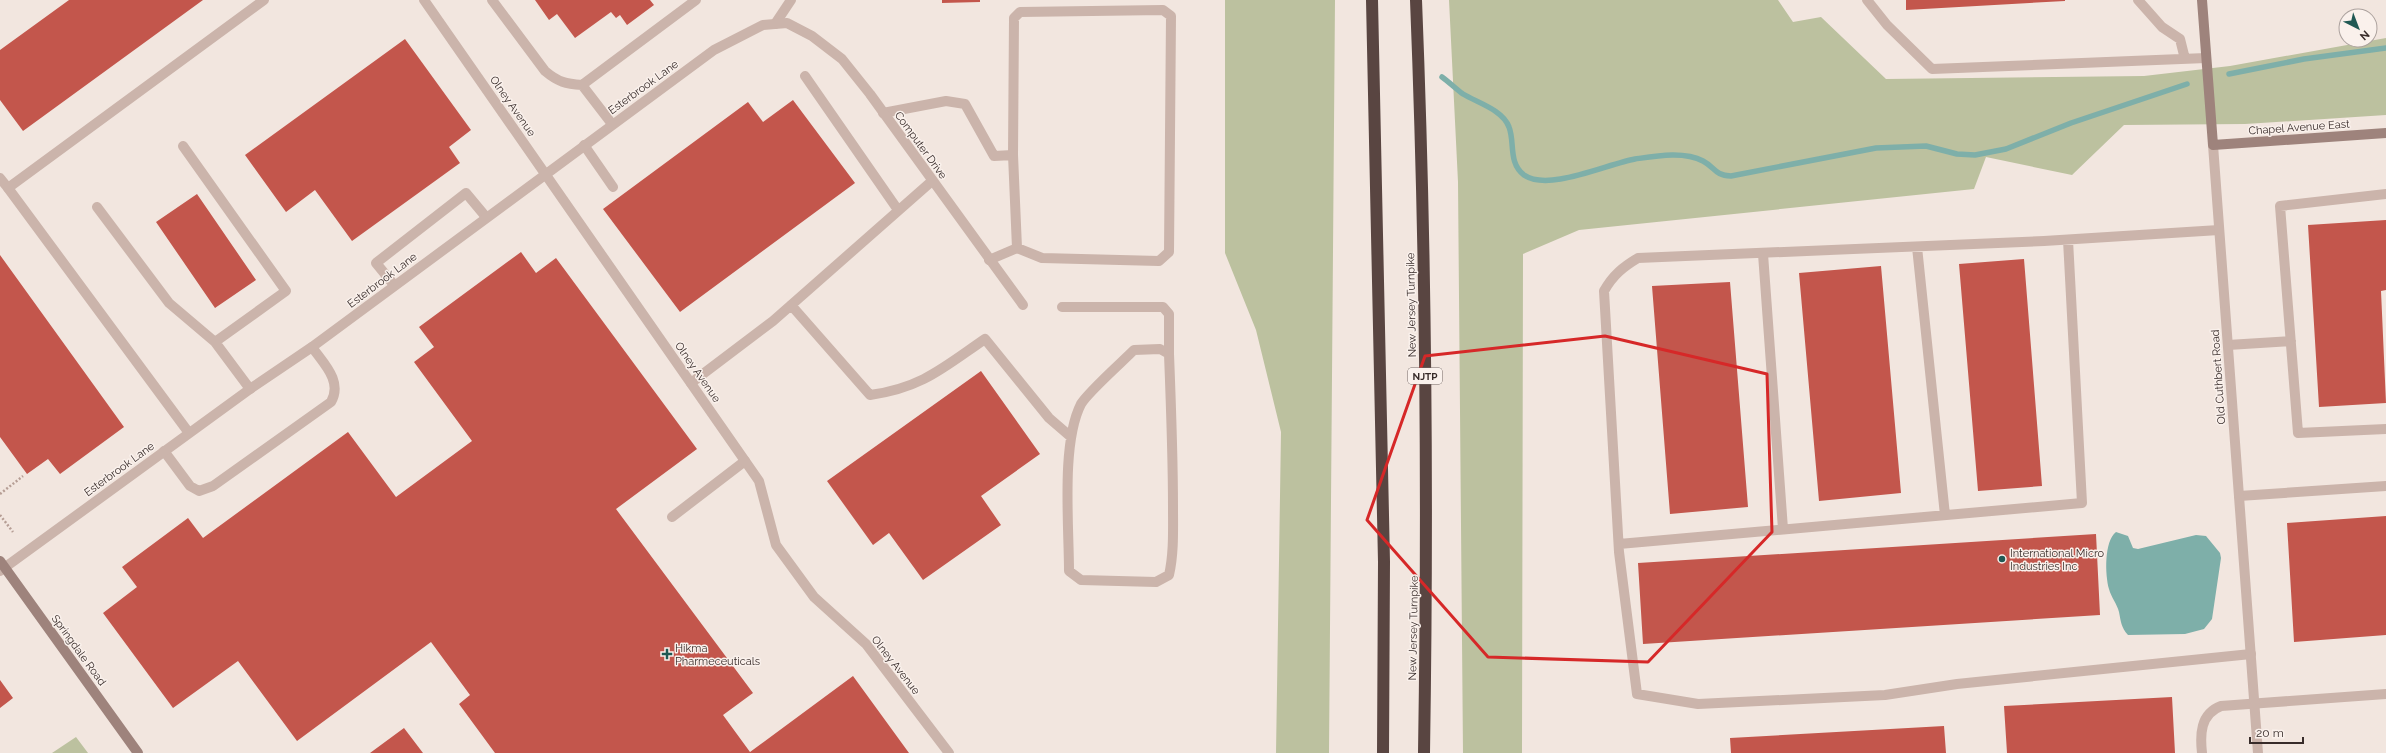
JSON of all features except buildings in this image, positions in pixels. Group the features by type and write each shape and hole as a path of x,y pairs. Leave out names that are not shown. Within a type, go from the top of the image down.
{"highway":[{"path":"1372,0 1384,562 1383,753"},
{"name":"New Jersey Turnpike","path":"1416,0 1423,196 1427,571 1424,753"}],"street":[{"path":"8,188 264,0"},
{"name":"Olney Avenue","path":"424,0 759,481 776,545 814,597 866,644 949,753"},
{"path":"492,0 545,71 556,81 582,85 612,124"},
{"path":"582,85 696,0"},
{"path":"777,24 791,0"},
{"path":"1867,0 1887,25 1932,69 2206,58"},
{"path":"2138,0 2162,27 2180,39 2185,59"},
{"name":"Old Cuthbert Road","path":"2202,0 2258,753"},
{"path":"989,260 1017,248 1042,258 1072,259 1159,261 1169,252 1171,16 1163,10 1020,12 1014,18 1013,155 1017,248"},
{"name":"Computer Drive","path":"777,24 787,23 812,36 842,59 1023,305"},
{"name":"Esterbrook Lane","path":"2,566 250,388 312,347 545,173 714,50 763,25 777,24"},
{"path":"805,76 898,210"},
{"path":"883,113 946,101 965,104 994,156 1013,155"},
{"name":"Chapel Avenue East","path":"2213,145 2386,133"},
{"path":"584,145 613,187"},
{"path":"183,146 286,291 215,342"},
{"path":"0,178 189,433"},
{"path":"691,383 773,321 932,181"},
{"path":"394,285 376,263 466,193 486,217"},
{"path":"2386,194 2280,206 2298,433 2386,429"},
{"path":"97,207 169,303 215,342 250,388"},
{"path":"2220,230 2068,240 1763,254 1638,258 1621,269 1610,279 1604,291 1619,544 1637,694 1698,704 1884,695 1957,684 2251,654"},
{"path":"1619,544 2082,503 2068,240"},
{"path":"1917,247 1945,515"},
{"path":"1763,254 1783,529"},
{"path":"791,304 870,395 896,391 922,381 985,339 1049,418 1071,437"},
{"path":"1062,307 1163,307 1169,314 1173,539 1169,574 1156,582 1081,580 1069,571 1071,437 1081,404 1134,350 1160,349 1169,354"},
{"path":"2228,346 2291,341"},
{"path":"164,451 190,486 199,491 213,486 331,402 336,395 333,376 312,347"},
{"path":"672,517 745,461"},
{"path":"2239,496 2386,486"},
{"name":"Springdale Road","path":"2,566 138,753"},
{"path":"2202,753 2202,727 2210,713 2221,706 2386,694"}],"path":[{"path":"0,494 23,476"},
{"path":"0,515 13,532"}],"highlighted area":[{"path":"1605,336 1767,374 1772,532 1648,662 1488,657 1367,520 1425,356"}],"green space":[{"path":"1225,0 1335,0 1329,753 1276,753 1281,432 1256,330 1225,253"},
{"path":"1449,0 1778,0 1793,22 1821,17 1886,79 2144,76 2230,66 2338,47 2338,48 2378,48 2378,39 2386,38 2386,115 2245,124 2124,125 2072,175 1986,157 1974,189 1579,230 1523,254 1522,753 1463,753 1458,182"},
{"path":"76,737 88,753 52,753"}],"water":[{"path":"2116,532 2128,536 2133,548 2138,549 2196,535 2206,536 2220,553 2221,558 2212,619 2204,629 2185,634 2128,635 2123,627 2118,609 2110,592 2106,567 2109,543 2112,536"}],"waterway":[{"path":"2229,74 2304,59 2386,48"},
{"path":"1442,77 1463,94 1496,111 1506,121 1509,127 1514,158 1519,170 1524,175 1535,179 1548,180 1562,179 1635,159 1670,155 1695,158 1703,161 1718,173 1731,176 1876,148 1926,146 1957,154 1975,155 2006,149 2071,123 2187,84"}],"place":[{"name":"International Micro Industries Inc","path":"2002,559"},
{"name":"Hikma Pharmeceuticals","path":"667,654"}]}
